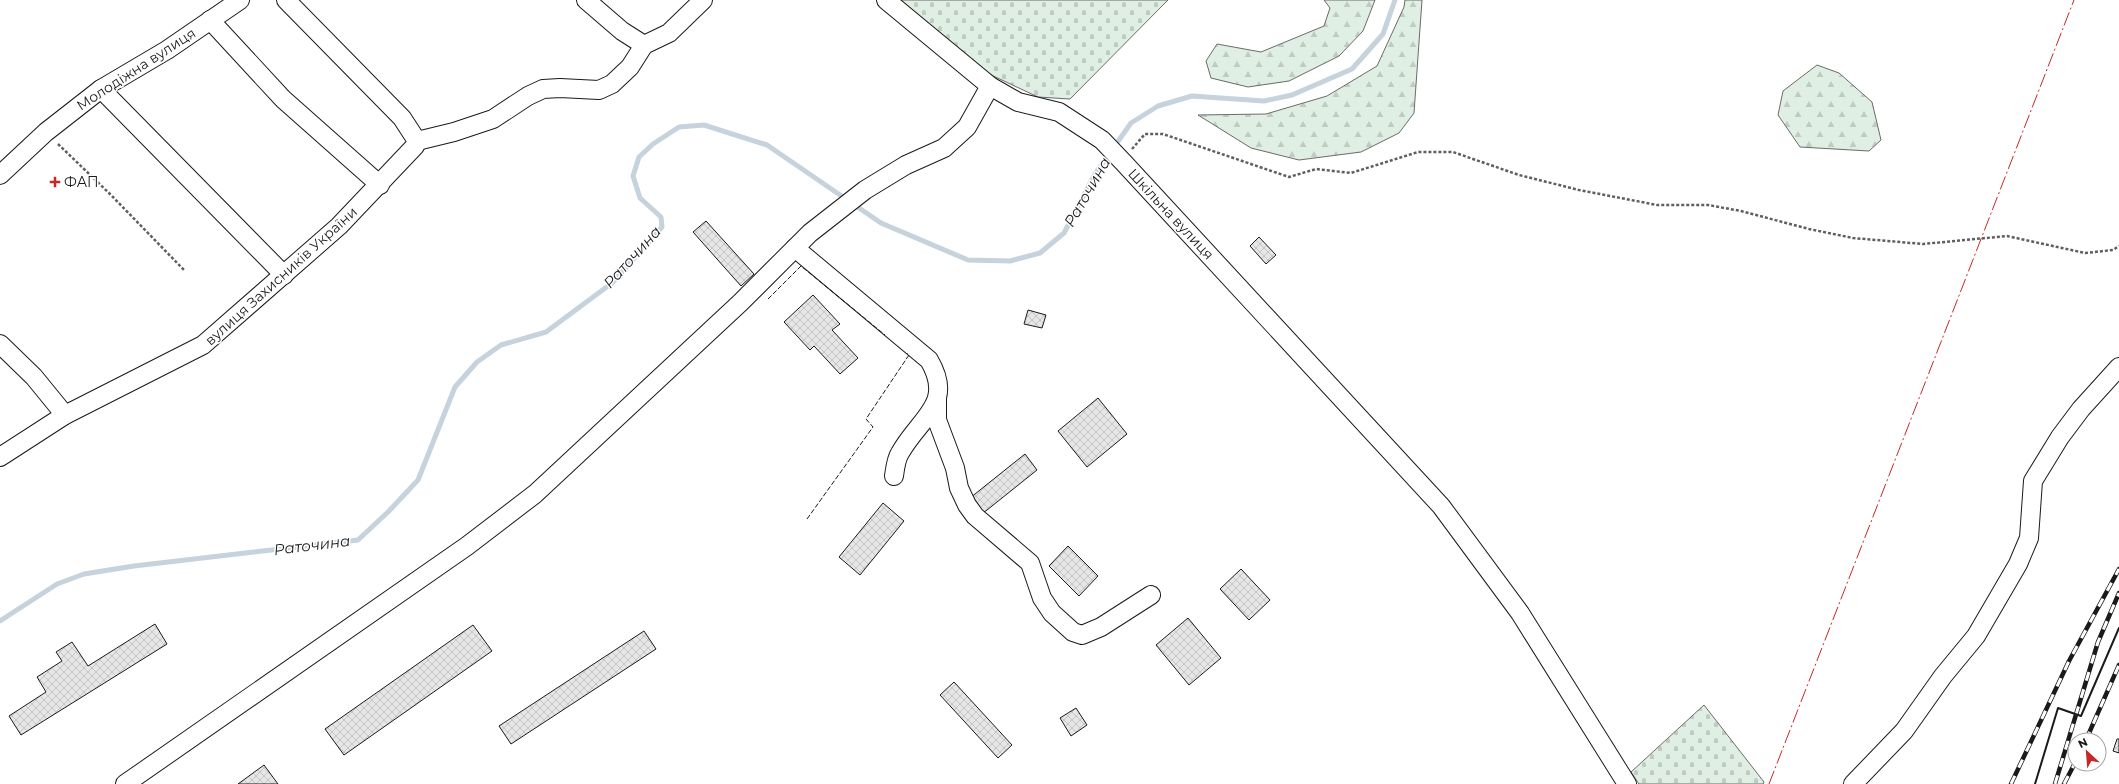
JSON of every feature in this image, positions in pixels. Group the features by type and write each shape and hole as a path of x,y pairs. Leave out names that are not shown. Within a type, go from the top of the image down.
{"street":[{"name":"Молодіжна вулиця","path":"0,175 46,132 100,89 167,50 240,0"},
{"path":"286,0 402,118 417,141 454,132 493,119 528,96 543,89 560,88 599,90 612,84 630,67 644,45 669,33 703,0"},
{"path":"586,0 622,31 644,45"},
{"name":"Шкільна вулиця","path":"886,0 990,86 1018,102 1059,112 1102,140 1124,163 1441,506 1520,613 1627,784"},
{"path":"210,20 283,99 380,186"},
{"path":"125,784 468,546 535,494 740,303 810,233 865,190 906,164 944,148 967,127 990,86"},
{"path":"100,89 284,275"},
{"name":"вулиця Захисників України","path":"0,457 65,415 203,345 339,226 380,186 415,146 417,141"},
{"path":"795,248 929,360 936,371 939,384 937,420 955,468 959,488 967,505 975,516 1030,563 1042,598 1052,613 1073,632 1082,635 1101,628 1152,595"},
{"path":"0,344 34,376 65,415"},
{"path":"1853,784 1904,731 1943,676 1976,636 2018,564 2029,538 2033,481 2060,437 2081,409 2119,367"},
{"path":"894,476 899,454 938,400"}],"path":[{"path":"46,132 110,194 185,272"},
{"path":"1124,163 1130,151 1145,134 1163,134 1289,177 1316,169 1351,173 1418,152 1453,152 1519,174 1579,190 1657,205 1708,205 1853,238 1923,244 2007,236 2085,253 2113,250 2119,246"}],"green space":[{"path":"898,0 1168,0 1070,99 1038,97 987,73"},
{"path":"1324,0 1375,0 1363,31 1339,56 1289,81 1248,87 1211,78 1206,61 1217,44 1261,52 1324,26 1330,8"},
{"path":"1405,0 1422,0 1414,113 1399,133 1361,152 1299,160 1251,148 1198,115 1266,114 1327,96 1377,66 1404,7"},
{"path":"1817,65 1839,73 1872,102 1881,140 1869,151 1800,147 1778,115 1783,91"},
{"path":"1704,705 1764,782 1763,784 1639,784 1631,772"}],"building":[{"path":"706,221 754,274 741,286 693,232"},
{"path":"1259,237 1276,255 1266,264 1250,246"},
{"path":"813,295 840,324 832,330 858,358 840,374 814,346 810,350 784,322"},
{"path":"1028,310 1046,315 1042,328 1024,324"},
{"path":"1098,398 1127,434 1087,467 1058,431"},
{"path":"1025,454 1037,470 982,514 970,498"},
{"path":"883,503 904,521 860,575 839,557"},
{"path":"1068,546 1098,576 1079,596 1049,566"},
{"path":"1241,569 1270,600 1249,620 1220,589"},
{"path":"1188,618 1221,658 1189,685 1156,645"},
{"path":"155,624 167,644 21,735 9,716 46,692 37,677 62,661 56,652 72,642 88,666"},
{"path":"473,625 492,651 344,755 325,729"},
{"path":"644,631 656,649 511,744 499,726"},
{"path":"954,682 1012,745 998,758 940,695"},
{"path":"1076,708 1087,725 1071,736 1060,718"},
{"path":"2117,739 2119,739 2119,753 2113,751"},
{"path":"264,765 278,784 238,784"}],"waterway":[{"name":"Раточина","path":"0,621 57,584 84,574 134,566 358,540 389,511 418,480 455,387 477,362 501,345 546,332 612,283 662,227 661,217 640,198 633,176 639,157 653,144 679,127 704,125 767,145 881,223 968,260 1010,261 1040,253 1064,233 1095,174 1131,123 1158,106 1192,96 1264,101 1292,95 1352,69 1383,34 1395,0"}],"railway":[{"path":"2011,784 2069,661 2119,569"},
{"path":"2055,784 2098,642 2119,593"},
{"path":"2090,732 2119,665"},
{"path":"2064,784 2070,772"}],"fence":[{"path":"768,299 801,266 885,335"},
{"path":"807,519 873,427 866,419 909,355 907,353"}],"wall":[{"path":"2035,784 2058,708 2081,716 2119,628"}],"power":[{"path":"1769,784 2074,0"}],"place":[{"name":"ФАП","path":"55,182"}]}
